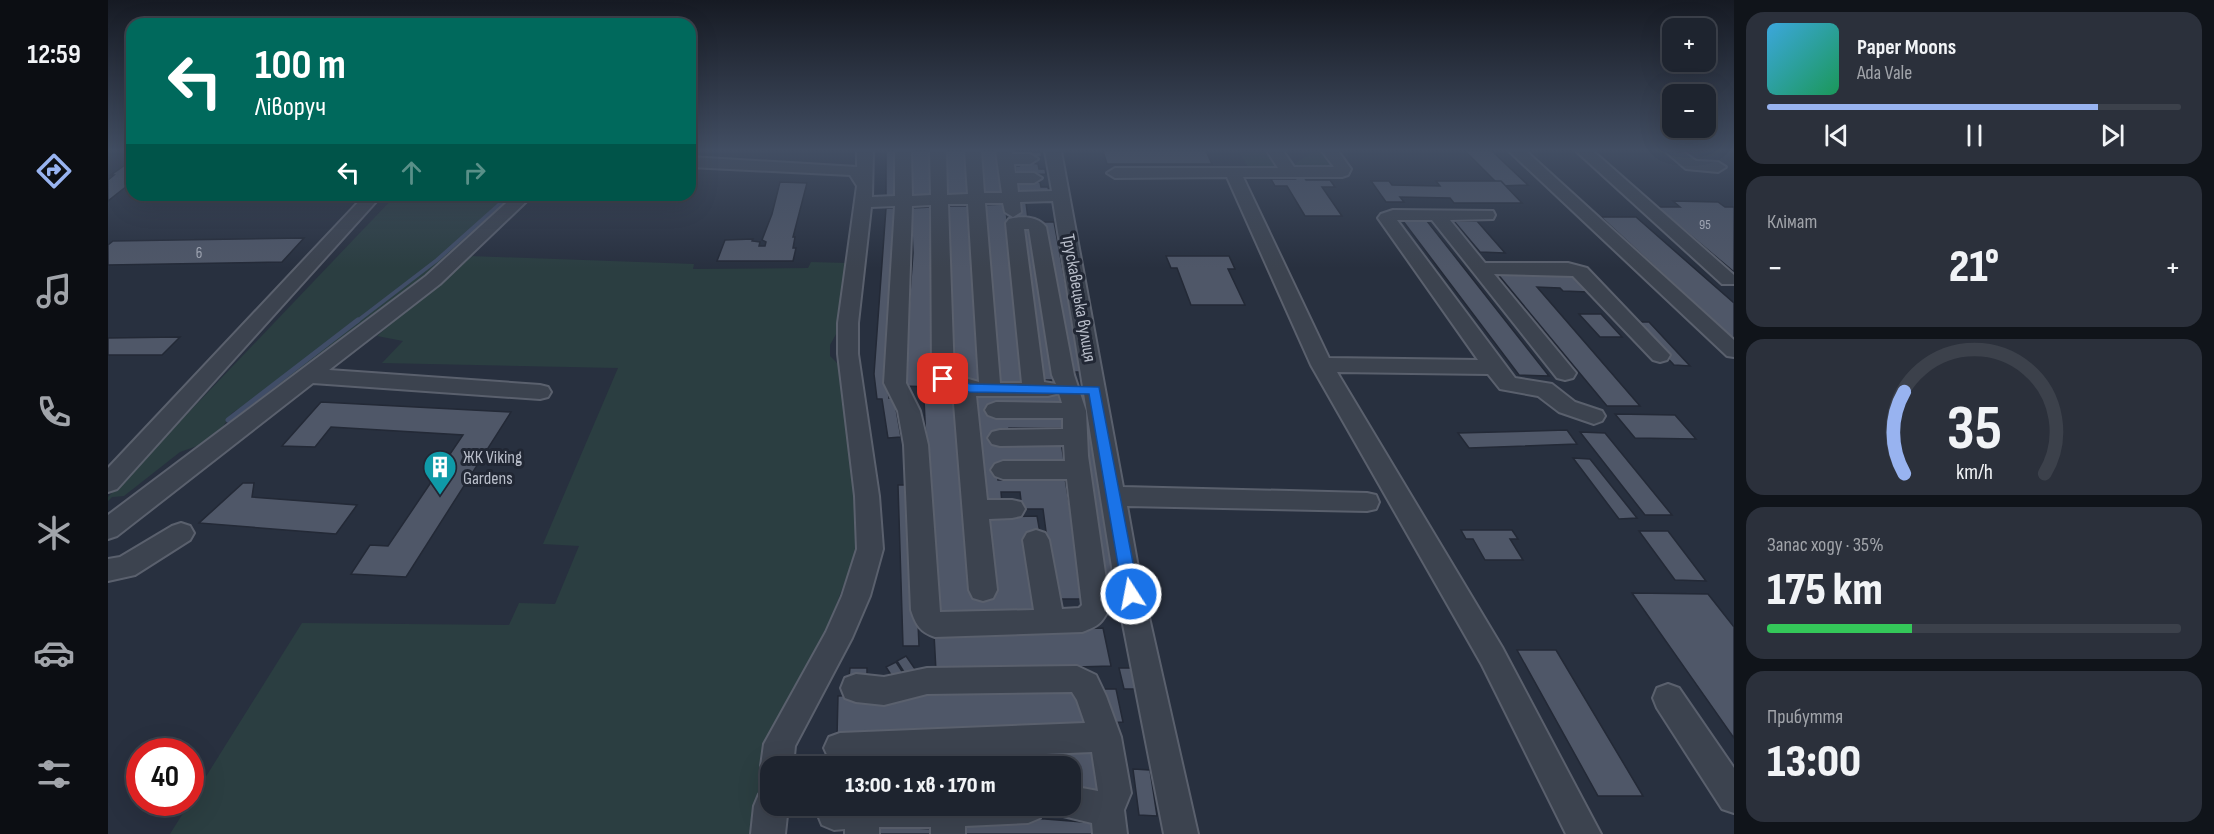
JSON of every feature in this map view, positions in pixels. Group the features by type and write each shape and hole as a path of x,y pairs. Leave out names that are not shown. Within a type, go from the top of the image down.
{"street":[{"path":"863,190 864,194"},
{"path":"778,756 780,744 838,638 870,549 867,496 848,354 848,322 864,190"},
{"path":"903,190 895,383 909,411 916,445 925,610 928,619 935,625 1082,620 1088,618 1095,607 1077,470 1072,400 1063,375 1037,227 1027,222 1015,223"},
{"path":"940,190 943,379 964,387 1034,389 1072,400"},
{"path":"976,190 990,388"},
{"path":"1010,190 1034,389"},
{"name":"Трускавецька вулиця","path":"1060,190 1129,584 1181,834"},
{"path":"1241,190 1322,366 1492,656 1584,834"},
{"path":"1559,190 1734,351"},
{"path":"1628,190 1729,280"},
{"path":"864,194 903,201 1061,196"},
{"path":"108,483 368,201"},
{"path":"108,529 433,280 519,201"},
{"path":"1487,216 1394,215 1387,218 1508,384 1544,389 1551,392 1567,407 1594,416"},
{"path":"1437,215 1565,373"},
{"path":"1480,268 1568,269 1580,272 1660,355"},
{"path":"1322,366 1494,367"},
{"path":"308,376 540,392"},
{"path":"964,387 984,590"},
{"path":"996,410 1072,400 1095,390"},
{"path":"1000,438 1076,437"},
{"path":"1003,470 1077,470"},
{"path":"1113,496 1366,502"},
{"path":"976,510 1012,509"},
{"path":"108,570 126,567 181,533"},
{"path":"1036,540 1050,622"},
{"path":"856,688 884,691 927,681 1077,679 1085,685 1091,696 1105,737 1115,793 1108,821 1081,808"},
{"path":"1668,698 1734,797"},
{"path":"840,748 1105,737"},
{"path":"768,834 770,816"},
{"path":"853,819 948,822 978,816"}],"shaded area":[{"path":"390,201 514,201 429,279 333,351 232,413 214,440 180,452 124,496 112,497 108,501 108,497"},
{"path":"470,256 694,264 693,269 808,268 811,262 847,263 840,327 830,345 830,356 838,364 858,484 858,547 807,682 774,736 771,756 760,756 760,816 757,834 170,834 181,816 204,816 204,780 302,623 509,625 519,603 555,604 579,546 543,544 618,368 382,363 403,341 377,336"}],"building":[{"path":"108,190 122,190 108,201"},
{"path":"778,190 805,190 793,237 795,237 793,248 796,248 793,261 717,261 725,240 753,239 752,241 760,242 759,246 765,246 766,242 762,240"},
{"path":"886,190 896,190 896,196 886,196"},
{"path":"911,190 933,190 933,195 911,196"},
{"path":"945,190 969,190 969,195 945,195"},
{"path":"983,190 1005,190 1005,192 983,193"},
{"path":"1015,190 1048,190 1049,193 1016,193"},
{"path":"1289,190 1324,190 1342,216 1305,216"},
{"path":"1377,190 1510,190 1522,203 1454,203 1450,198 1400,197 1404,202 1386,202"},
{"path":"170,201 347,201 169,202"},
{"path":"1673,201 1718,202 1725,207 1734,207 1734,272 1657,207 1680,207"},
{"path":"1016,203 1026,203 1028,219 1018,219"},
{"path":"1005,204 1029,385 998,385 982,205"},
{"path":"947,206 970,206 984,383 966,383 965,369 952,369"},
{"path":"932,207 933,387 903,386 913,253 911,208"},
{"path":"886,208 896,208 886,373 889,398 894,397 901,437 888,438 882,399 877,399 874,374"},
{"path":"1601,217 1636,217 1734,303 1734,340"},
{"path":"1403,221 1427,221 1549,376 1519,375"},
{"path":"1454,221 1477,221 1505,253 1480,252"},
{"path":"1042,222 1054,222 1082,372 1067,372"},
{"path":"1020,228 1032,228 1055,380 1040,380"},
{"path":"304,238 282,262 108,265 108,245 113,241"},
{"path":"1166,256 1229,256 1235,269 1228,269 1245,305 1191,305 1177,268 1171,268"},
{"path":"1496,272 1571,272 1589,292 1537,287 1640,406 1607,406"},
{"path":"1579,314 1601,314 1622,337 1600,337"},
{"path":"1634,322 1649,322 1690,366 1674,365"},
{"path":"180,337 162,355 108,355 108,338"},
{"path":"936,389 955,389 984,517 1037,516 1040,533 1026,533 1038,612 934,615 924,399 936,399"},
{"path":"974,394 1065,394 1067,405 989,405 990,416 1065,416 1067,428 1009,428 1010,434 1061,442 1065,467 997,468 998,480 1042,480 1041,472 1064,472 1085,599 1055,599 1043,509 1022,509 1020,492 1001,492 1002,504 983,504"},
{"name":"ЖК Viking Gardens","path":"321,402 511,412 406,577 351,574 370,545 388,546 463,435 331,427 315,447 282,446"},
{"path":"1615,414 1675,415 1696,439 1635,438"},
{"path":"1567,430 1577,444 1469,448 1458,433"},
{"path":"1580,432 1605,433 1672,515 1645,515"},
{"path":"1080,433 1093,433 1120,604 1104,603"},
{"path":"1573,458 1590,459 1637,518 1619,519"},
{"path":"243,483 254,483 252,497 357,505 336,534 199,523"},
{"path":"898,485 912,485 919,646 903,646"},
{"path":"1461,530 1512,530 1518,539 1510,539 1523,560 1485,560 1473,539 1466,539"},
{"path":"1639,531 1668,531 1706,581 1675,580"},
{"path":"1632,593 1708,594 1734,627 1734,738"},
{"path":"1103,628 1111,666 936,671 934,634"},
{"path":"1517,650 1556,650 1643,796 1598,796"},
{"path":"906,656 915,669 906,675 897,661"},
{"path":"896,662 905,676 895,681 886,667"},
{"path":"850,668 867,668 867,677 849,678"},
{"path":"1119,668 1133,668 1138,689 1124,689"},
{"path":"1078,687 1086,727 837,737 838,696"},
{"path":"1100,689 1116,689 1123,722 1107,723"},
{"path":"1098,749 1106,793 1081,794 1081,756 910,756"},
{"path":"1133,769 1150,770 1157,816 1139,815"},
{"path":"954,818 1045,819 1095,823 1097,834 954,834"},
{"path":"871,826 935,829 935,834 871,834"}],"waterway":[{"path":"356,322 437,260 503,201"},
{"path":"228,420 358,320"}],"place":[{"name":"ЖК Viking Gardens","path":"440,496"}],"route":[{"path":"943,379 969,388 1095,390 1131,594"}]}
